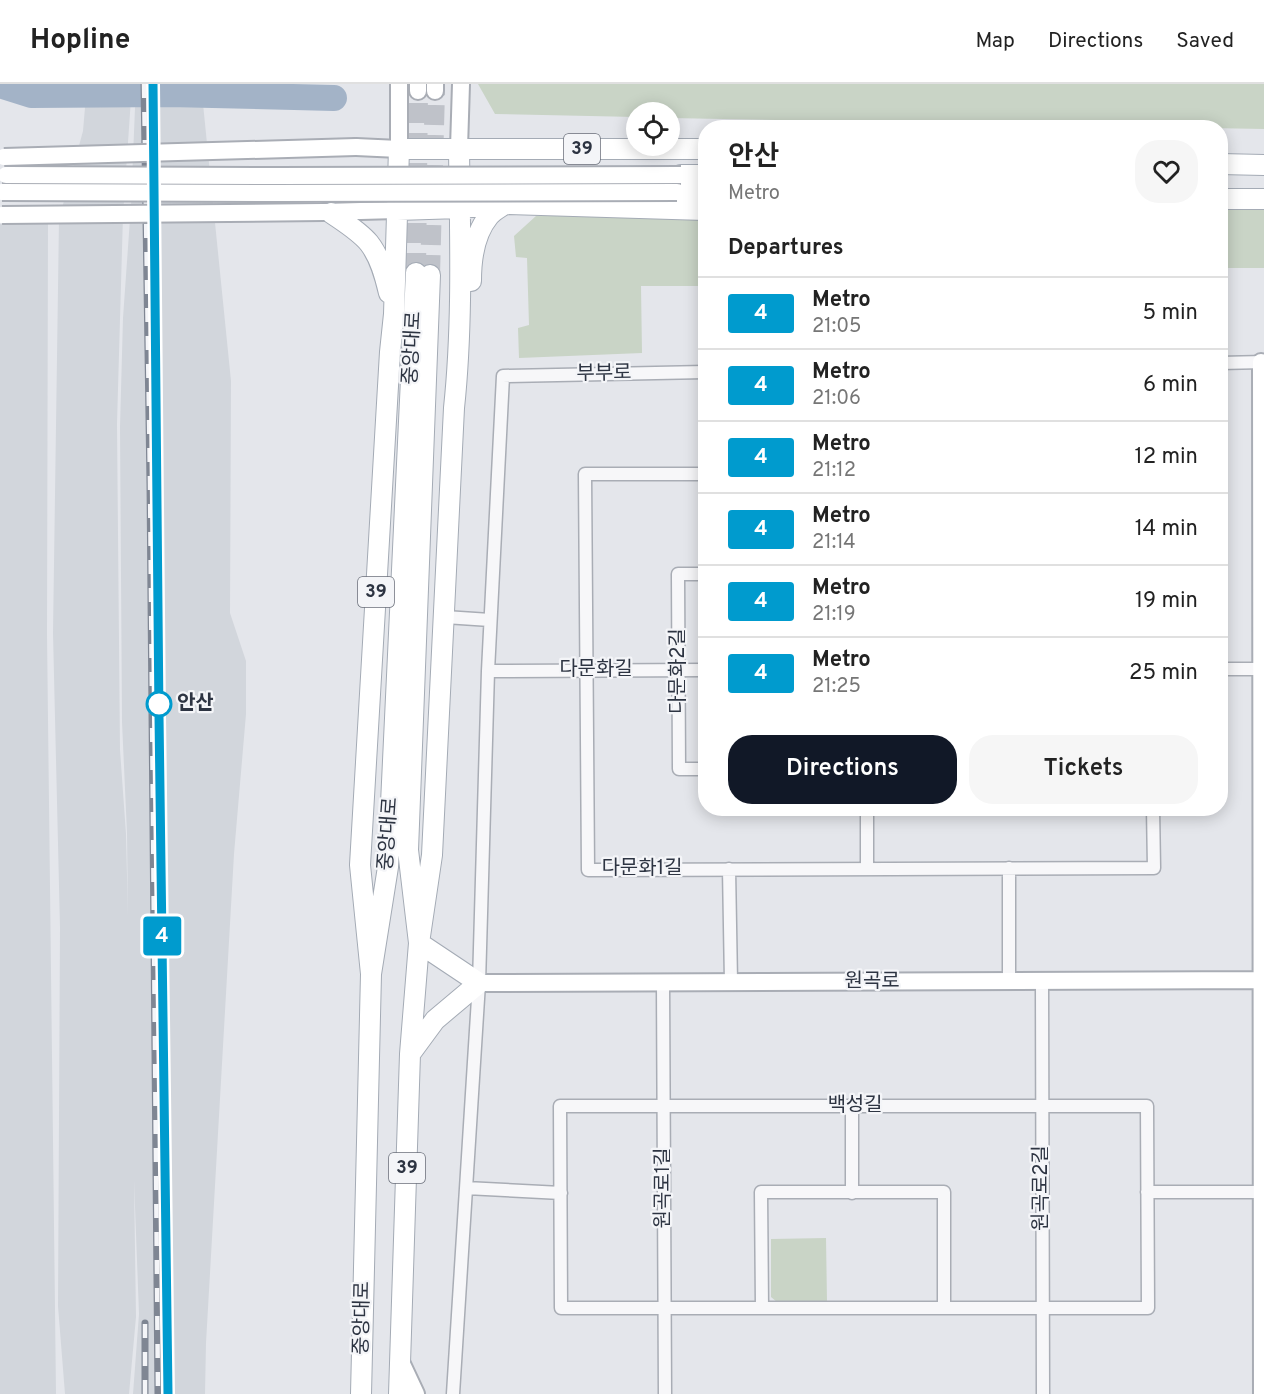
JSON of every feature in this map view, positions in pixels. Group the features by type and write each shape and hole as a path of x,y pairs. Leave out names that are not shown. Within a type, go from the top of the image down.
{"main road":[{"path":"2,157 356,147 399,149 399,84"},
{"path":"460,208 461,84"},
{"name":"39","path":"371,974 360,865 394,314 399,149 698,149"},
{"path":"1228,164 1264,165"},
{"path":"3,175 298,176 679,183 698,190"},
{"path":"1,192 297,193 679,183 698,177"},
{"path":"1228,199 1264,199"},
{"path":"1,215 327,212 460,208 505,204 698,210"},
{"name":"39","path":"457,375 471,334 471,268 477,234 490,214 505,204"},
{"name":"39","path":"399,1394 410,1054 419,943 432,855 457,375 460,208"},
{"path":"327,212 350,226 369,244 384,273 394,314"},
{"name":"중앙대로","path":"361,1394 371,974 388,867 423,274 408,850 419,943"},
{"path":"1262,362 1262,1394"},
{"path":"410,1054 435,1020 479,983 419,943"},
{"name":"원곡로","path":"479,983 1263,980"},
{"path":"401,1362 416,1394"}],"street":[{"path":"1228,363 1262,362"},
{"name":"부부로","path":"490,620 503,376 698,372"},
{"name":"다문화1길","path":"698,474 585,474 588,870 1154,868 1153,816"},
{"name":"다문화2길","path":"698,574 678,574 679,769 698,769"},
{"path":"445,617 490,620 479,983 453,1394"},
{"path":"1228,669 1261,669"},
{"name":"다문화길","path":"488,671 698,670"},
{"path":"867,816 867,869"},
{"path":"1009,868 1009,981"},
{"path":"729,869 731,982"},
{"name":"원곡로2길","path":"1042,981 1043,1394"},
{"name":"원곡로1길","path":"663,983 665,1394"},
{"name":"백성길","path":"561,1106 852,1106 1147,1106 1148,1308 561,1308 561,1106"},
{"path":"852,1106 852,1193"},
{"path":"466,1188 561,1193"},
{"path":"762,1308 761,1192 944,1192 944,1308"},
{"path":"1147,1192 1262,1192"}],"shaded area":[{"path":"87,84 132,84 123,215 117,424 120,750 126,834 128,917 127,833 122,722 120,427 123,318 136,84 201,84 231,381 230,613 246,661 246,714 234,854 205,1394 133,1394 139,1314 134,1180 136,1317 129,1394 65,1394 58,1306 60,928 53,633 59,219 83,131"},
{"path":"48,223 47,634 56,1394 0,1394 0,224"}],"green space":[{"path":"478,84 1264,84 1264,129 1228,128 1228,120 680,118 680,102 626,102 626,117 495,114"},
{"path":"1228,208 1264,209 1264,268 1228,268"},
{"path":"698,214 698,286 641,286 642,353 519,358 518,328 529,325 527,258 516,257 514,236 536,216"},
{"path":"826,1238 827,1302 777,1302 771,1297 771,1239"}],"waterway":[{"path":"0,85 31,95 170,94 334,98"}],"tunnel":[{"path":"416,273 418,91"},
{"path":"430,275 435,91"}],"railway":[{"path":"144,84 158,1394"},
{"path":"153,84 154,200"},
{"path":"165,1229 168,1394"},
{"path":"145,1323 145,1394"}],"metro line":[{"name":"4","path":"153,84 168,1394"}],"place":[{"name":"안산","path":"159,704"}]}
